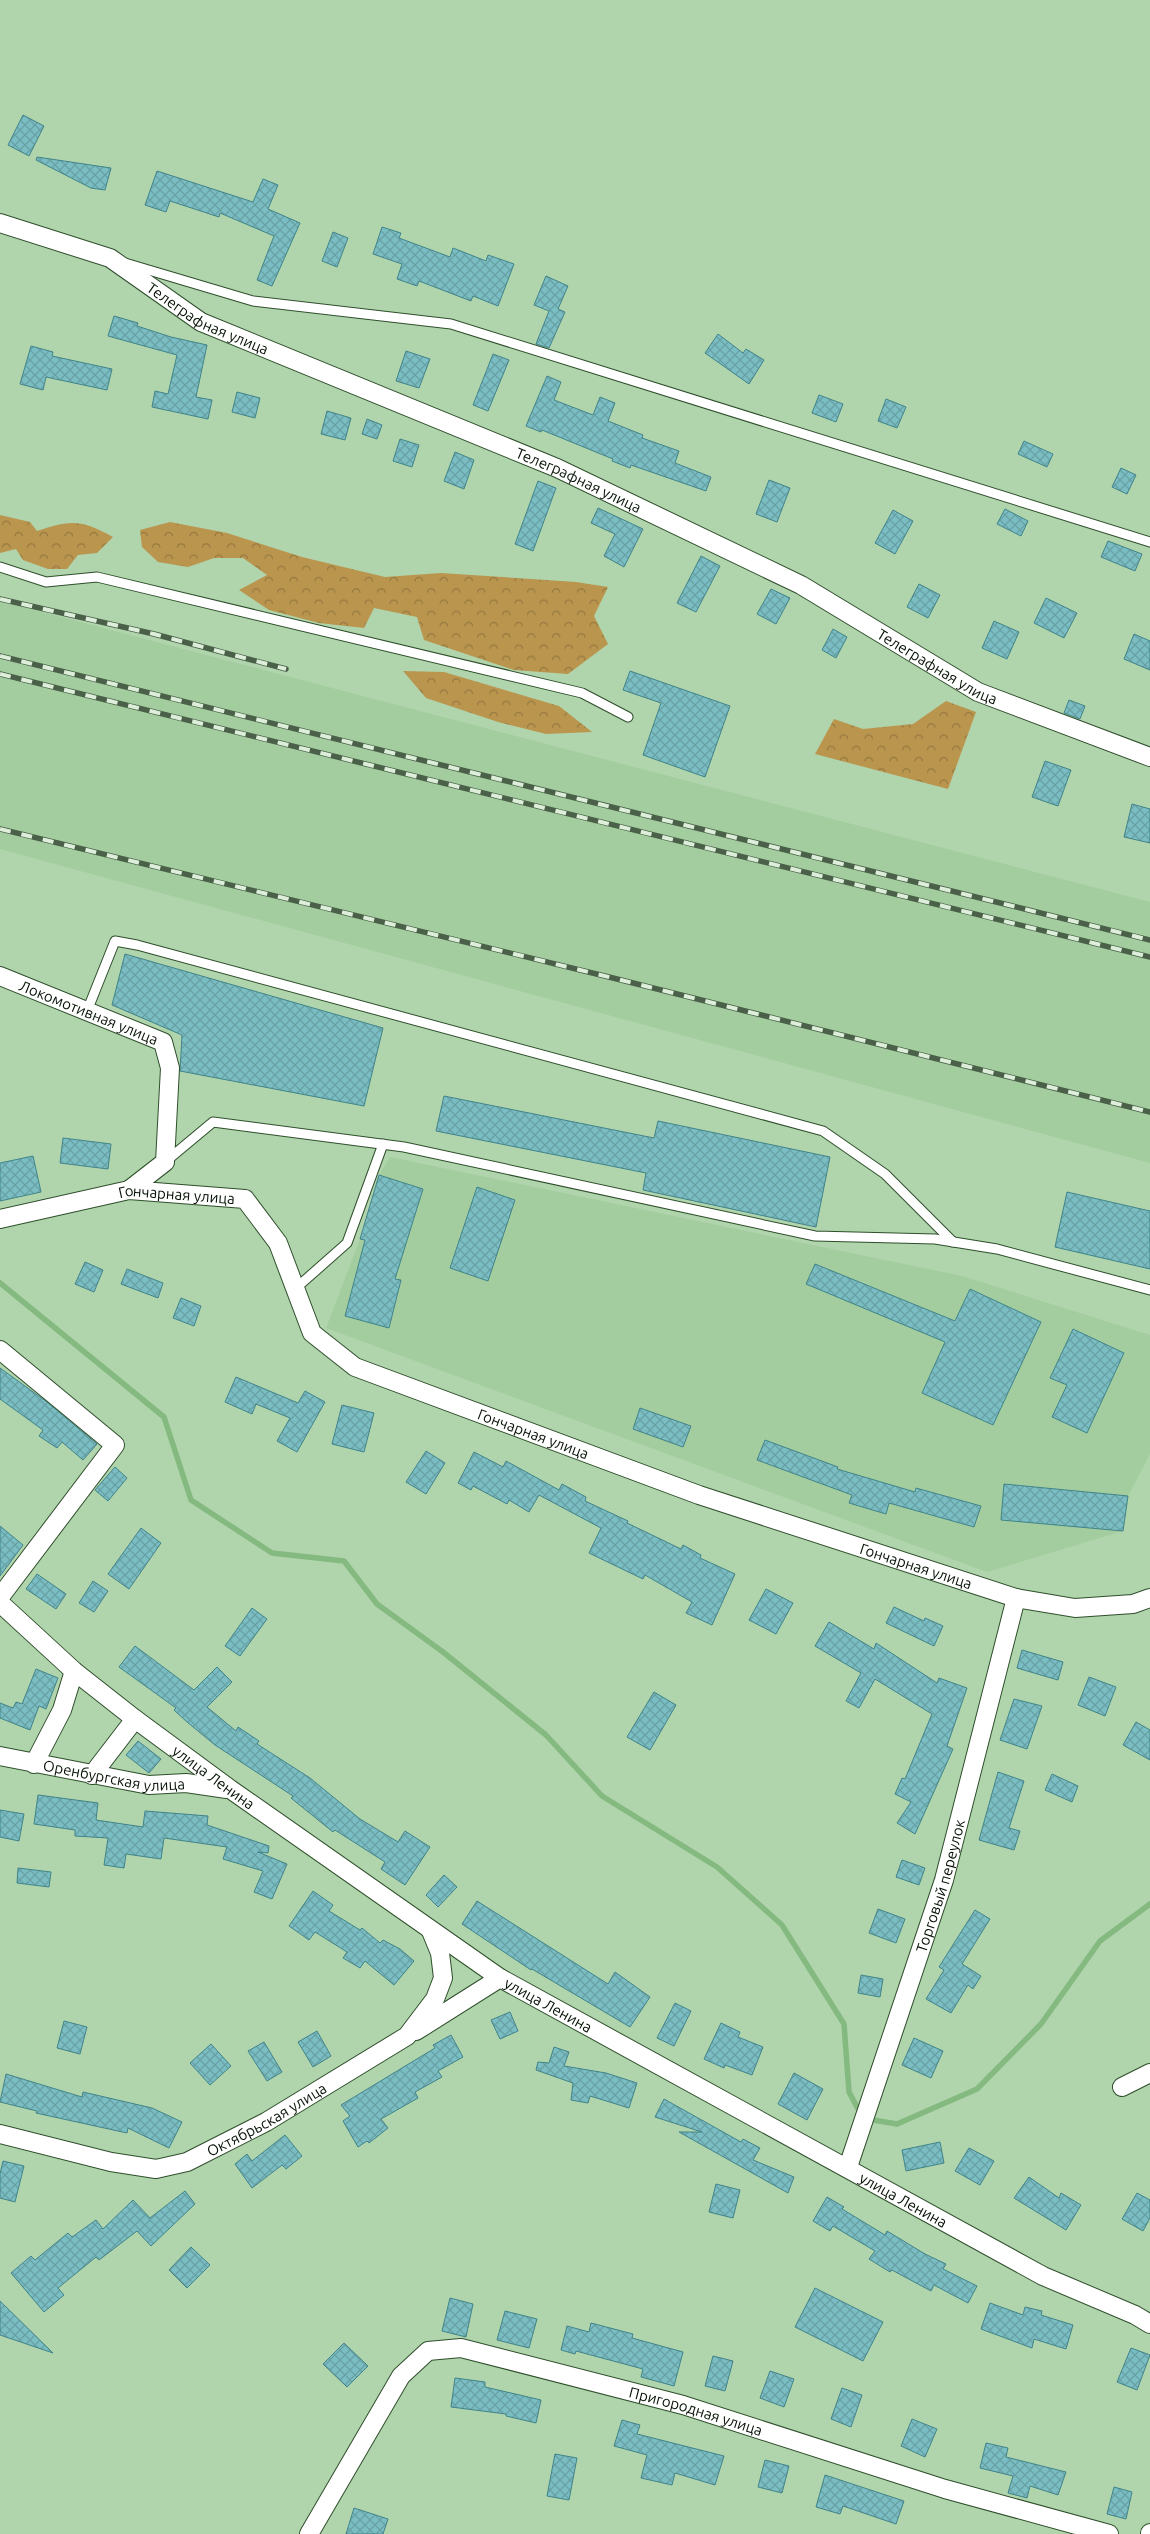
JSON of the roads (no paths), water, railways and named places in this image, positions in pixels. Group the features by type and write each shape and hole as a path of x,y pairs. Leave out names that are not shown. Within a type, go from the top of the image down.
{"street":[{"name":"Телеграфная улица","path":"0,223 110,258 201,322 558,468 800,585 978,692 1150,756"},
{"name":"Локомотивная улица","path":"0,976 163,1042 170,1068 165,1162"},
{"path":"129,1190 165,1162"},
{"name":"Гончарная улица","path":"0,1219 129,1190 246,1199 278,1243 312,1333 355,1367 699,1495 1016,1598 1075,1608 1133,1604 1150,1598"},
{"path":"0,1350 115,1445 0,1598"},
{"name":"Торговый переулок","path":"848,2167 944,1880 1016,1598"},
{"name":"улица Ленина","path":"0,1603 74,1671 135,1719 230,1789 500,1978 848,2167 1042,2276 1142,2311 1150,2324"},
{"path":"34,1764 62,1710 74,1671"},
{"path":"92,1775 135,1719"},
{"name":"Оренбургская улица","path":"0,1756 149,1785 186,1783 230,1789"},
{"name":"Октябрьская улица","path":"0,2134 111,2162 156,2169 187,2162 266,2122 407,2036 435,1999 443,1978 440,1953 431,1931"},
{"path":"407,2036 500,1978"},
{"path":"1122,2087 1150,2072"},
{"name":"Пригородная улица","path":"309,2534 344,2477 401,2376 428,2351 461,2348 683,2405 945,2489 1109,2534"}],"lane":[{"path":"110,258 253,301 451,324 1150,542"},
{"path":"0,567 46,582 97,578 582,692 628,717"},
{"path":"87,1011 115,942 146,947 823,1131 885,1174 953,1242"},
{"path":"165,1162 213,1122 383,1144 815,1236 935,1239 997,1250 1150,1290"},
{"path":"295,1289 347,1243 383,1144"}],"waterway":[{"path":"0,1283 164,1417 191,1500 272,1553 344,1561 377,1604 443,1652 546,1735 602,1796 717,1867 782,1925 844,2024 849,2092 858,2109"},
{"path":"873,2120 897,2124 977,2089 1041,2024 1100,1941 1150,1904"}],"railway":[{"path":"0,599 154,634 286,669"},
{"path":"0,656 1150,940"},
{"path":"0,674 1150,957"},
{"path":"0,829 613,978 1150,1112"}]}
